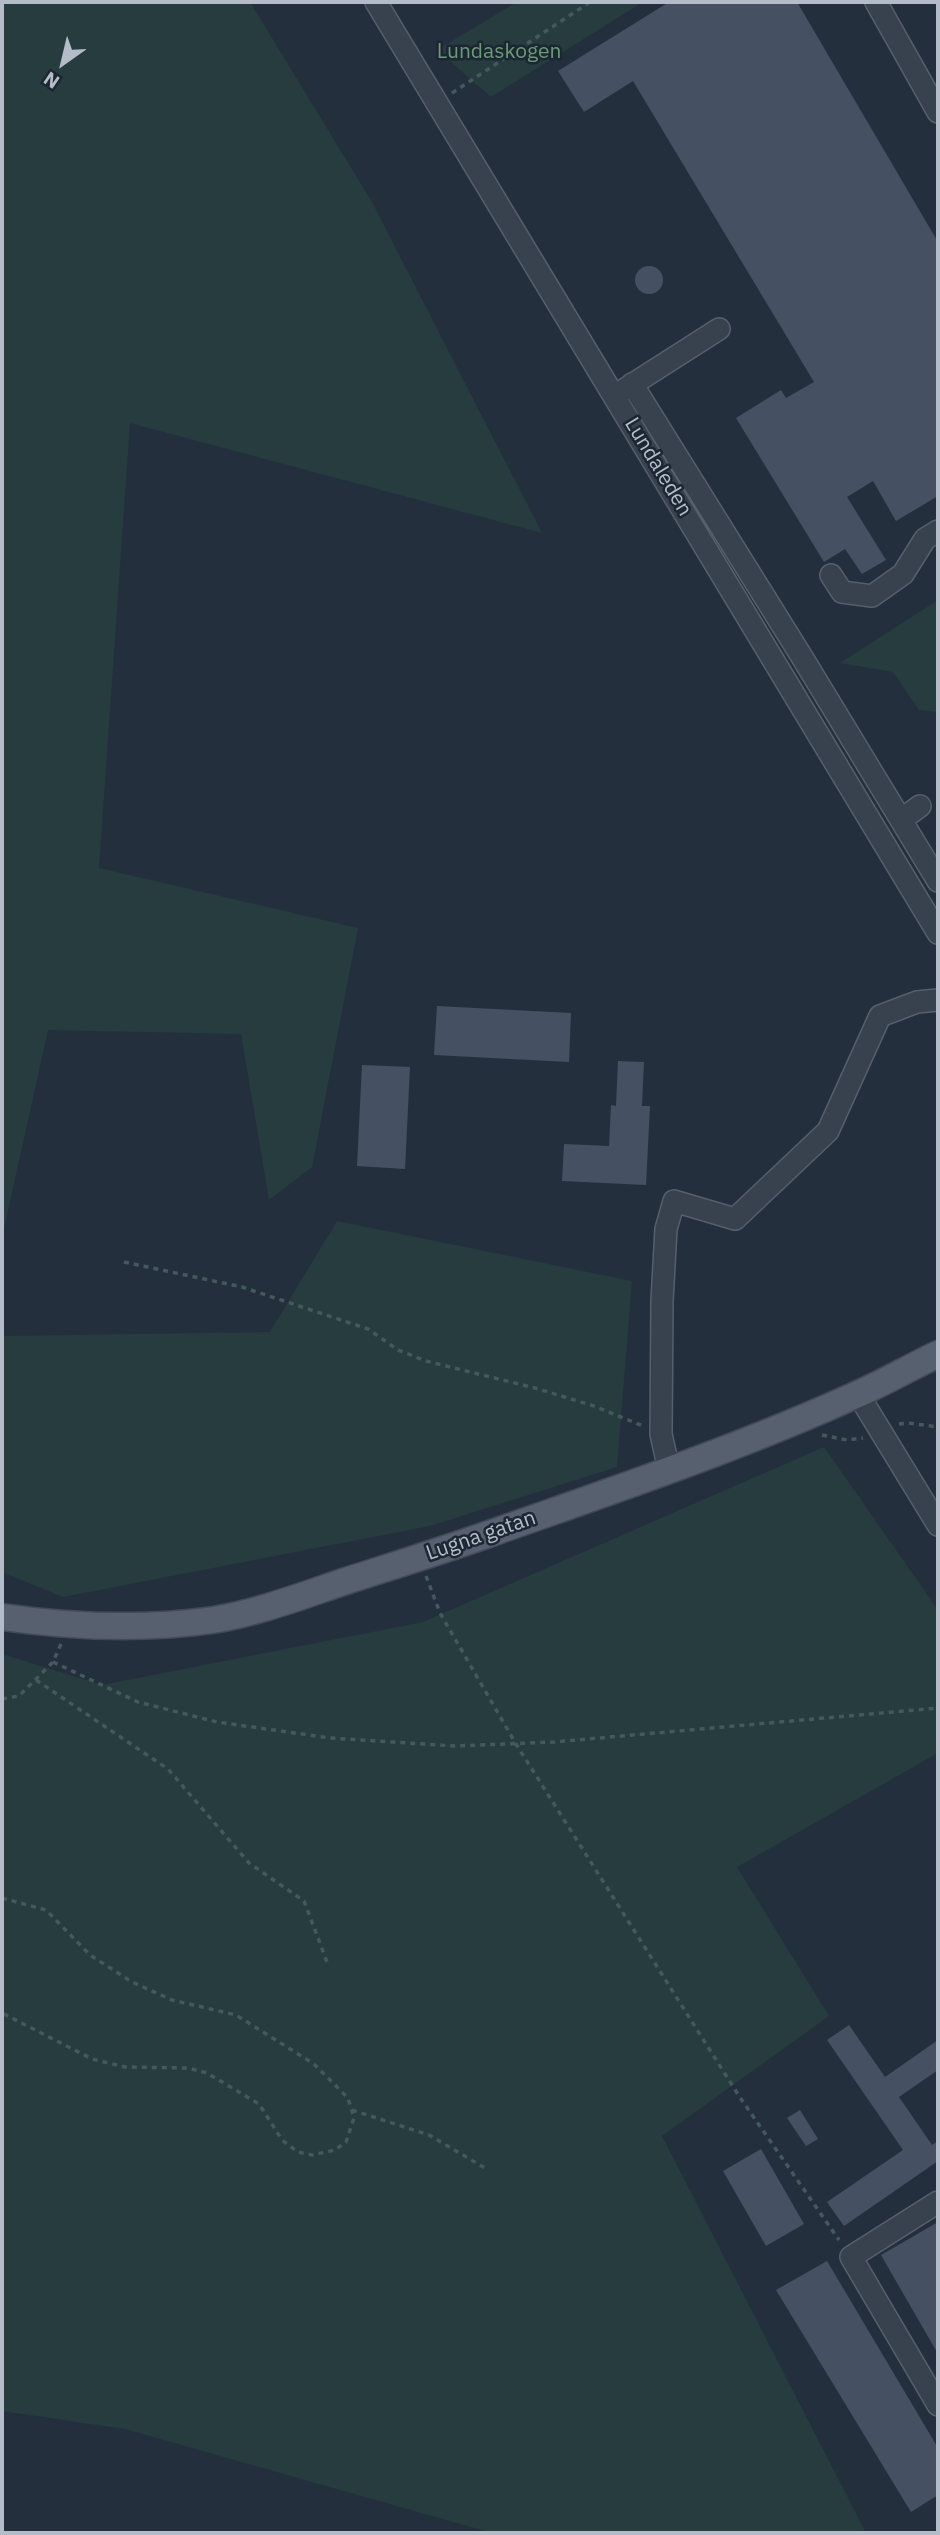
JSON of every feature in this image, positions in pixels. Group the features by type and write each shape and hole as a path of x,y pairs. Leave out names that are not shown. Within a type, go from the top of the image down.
{"main road":[{"name":"Lugna gatan","path":"2,1617 102,1627 214,1620 281,1603 419,1558 668,1470 858,1394 938,1354"}],"street":[{"name":"Lundaleden","path":"376,2 437,102 623,390 938,933"},
{"path":"876,2 938,112"},
{"path":"719,329 623,390 938,881"},
{"path":"831,575 842,592 872,596 903,574 925,539 938,531"},
{"path":"901,820 920,806"},
{"path":"668,1470 661,1434 663,1291 666,1229 674,1201 735,1219 828,1131 880,1016 917,1002 938,1000"},
{"path":"858,1394 938,1525"},
{"path":"938,2202 851,2257 938,2405"}],"path":[{"path":"437,102 590,2"},
{"path":"124,1262 242,1287 368,1329 398,1350 426,1361 575,1400 661,1434"},
{"path":"419,1558 440,1614 516,1744 739,2096 851,2257"},
{"path":"2,1699 19,1696 53,1662 61,1644"},
{"path":"53,1662 138,1702 218,1722 330,1738 456,1746 554,1742 938,1708"},
{"path":"36,1680 168,1769 249,1863 304,1901 327,1962"},
{"path":"2,1898 46,1910 90,1955 132,1982 172,2000 236,2015 314,2064 348,2098 354,2118 346,2142 335,2150 312,2155 298,2152 282,2140 259,2104 207,2073 188,2068 125,2067 92,2059 2,2013"},
{"path":"352,2110 429,2134 485,2168"}],"green space":[{"path":"2,2 250,2 372,202 542,533 130,423 99,868 358,928 312,1167 269,1200 241,1034 48,1030 2,1238"},
{"name":"Lundaskogen","path":"517,2 643,2 491,97 437,50"},
{"path":"938,600 938,712 919,710 893,672 840,663"},
{"path":"337,1221 632,1281 617,1467 430,1526 63,1597 2,1572 2,1336 270,1332"},
{"path":"824,1447 938,1610 938,1753 737,1867 829,2016 662,2136 866,2533 492,2533 125,2429 2,2411 2,1654 102,1685 423,1622"}],"building":[{"path":"669,2 797,2 938,242 938,496 896,521 873,481 847,497 886,560 862,574 845,549 824,562 736,418 781,390 786,398 814,382 633,81 584,112 558,71"},
{"path":"649,266 659,270 663,280 659,290 649,294 639,290 635,280 639,270"},
{"path":"437,1006 571,1013 569,1062 434,1055"},
{"path":"618,1061 644,1062 642,1106 650,1106 646,1185 562,1181 564,1144 609,1146 611,1105 616,1106"},
{"path":"362,1065 410,1067 405,1169 357,1166"},
{"path":"849,2025 885,2077 938,2040 938,2070 899,2097 932,2145 938,2141 938,2161 844,2226 827,2202 903,2150 827,2040"},
{"path":"800,2110 818,2139 806,2146 787,2118"},
{"path":"761,2149 804,2224 766,2246 723,2171"},
{"path":"938,2222 938,2354 881,2255"},
{"path":"827,2261 938,2448 938,2495 911,2512 776,2290"}]}
